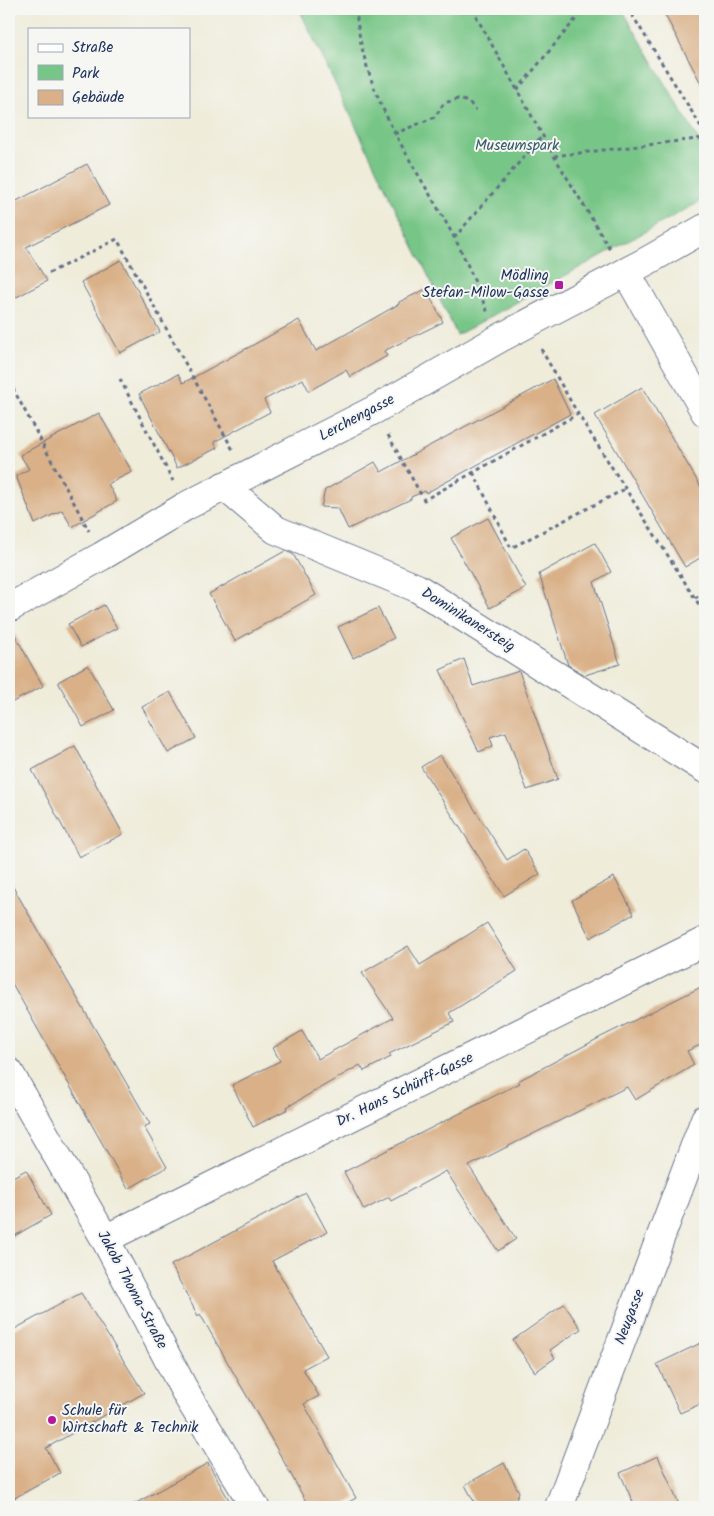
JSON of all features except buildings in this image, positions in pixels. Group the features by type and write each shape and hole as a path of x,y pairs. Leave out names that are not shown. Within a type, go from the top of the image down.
{"street":[{"name":"Lerchengasse","path":"9,608 186,506 374,410 500,338 705,228"},
{"path":"626,272 705,412"},
{"name":"Dominikanersteig","path":"235,480 276,530 417,588 705,769"},
{"name":"Dr. Hans Schürff-Gasse","path":"105,1239 705,941"},
{"name":"Jakob Thoma-Straße","path":"9,1072 105,1239 188,1396 256,1507"},
{"name":"Neugasse","path":"559,1507 704,1127"}],"path":[{"path":"356,9 368,74 394,134 454,238 500,338"},
{"path":"472,9 542,136 626,272"},
{"path":"517,90 584,9"},
{"path":"617,9 631,13 705,133"},
{"path":"394,134 435,117 444,104 458,99 469,102 476,110"},
{"path":"454,238 542,136"},
{"path":"554,156 705,138"},
{"path":"49,273 117,239 235,480"},
{"path":"527,324 578,414 705,614"},
{"path":"120,379 186,506"},
{"path":"9,381 102,556"},
{"path":"374,410 424,500 578,414"},
{"path":"473,472 511,548 625,489"},
{"path":"695,598 705,592"}],"green space":[{"name":"Museumspark","path":"299,9 622,9 705,151 705,199 457,335"}],"place":[{"name":"Mödling Stefan-Milow-Gasse","path":"559,285"},
{"name":"Schule für Wirtschaft & Technik","path":"52,1420"}]}
